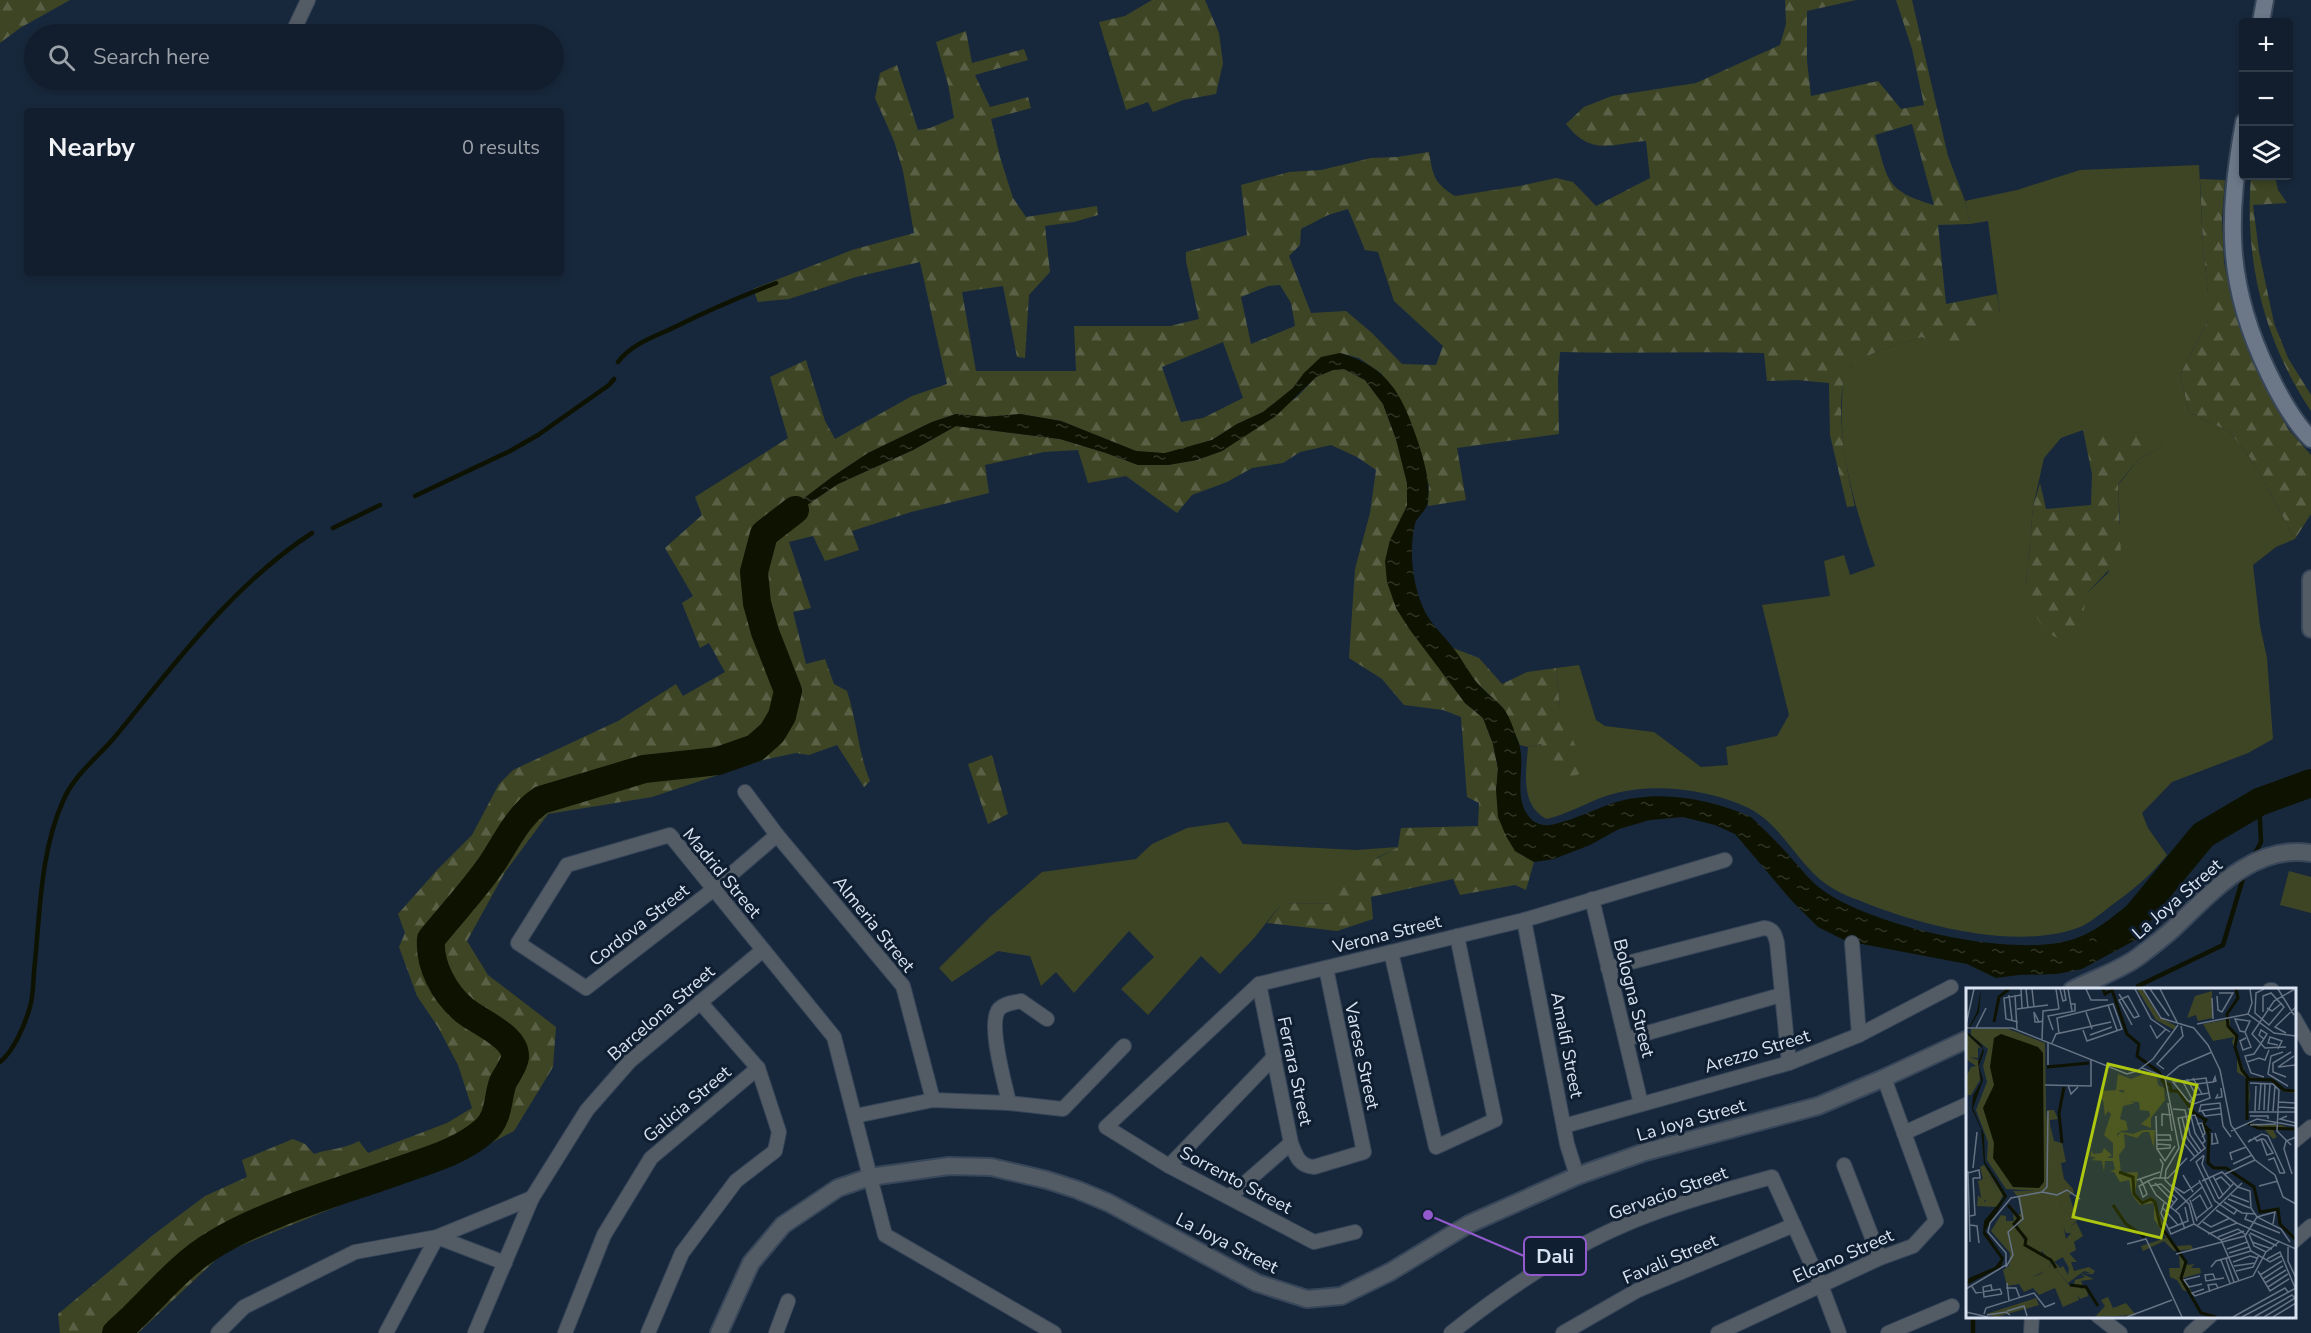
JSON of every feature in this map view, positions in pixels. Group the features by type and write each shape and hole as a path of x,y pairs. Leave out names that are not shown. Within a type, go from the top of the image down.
{"main road":[{"path":"2262,18 2265,0"},
{"path":"2243,126 2231,224 2233,260 2239,293 2248,327 2270,376 2299,425 2311,439"}],"street":[{"path":"297,24 308,0"},
{"path":"2311,579 2311,629"},
{"name":"Almeria Street","path":"745,792 777,835 903,986 933,1100"},
{"name":"Madrid Street","path":"586,988 518,943 567,865 670,835 834,1037 885,1235 1054,1333"},
{"name":"Cordova Street","path":"586,988 714,890 777,835"},
{"name":"La Joya Street","path":"2076,988 2135,959 2173,930 2214,889 2250,863 2272,855 2306,852"},
{"name":"Verona Street","path":"1106,1127 1259,984 1524,920 1725,860"},
{"name":"Bologna Street","path":"1592,900 1641,1104"},
{"name":"Amalfi Street","path":"1524,920 1564,1126 1577,1176"},
{"path":"1608,968 1764,928 1773,932 1776,936 1789,1063"},
{"path":"1391,952 1436,1147 1495,1120 1457,936"},
{"path":"1852,943 1859,1035"},
{"name":"Barcelona Street","path":"475,1333 532,1198 587,1110 630,1061 763,950"},
{"name":"Varese Street","path":"1300,1163 1306,1167 1314,1167 1364,1152 1326,968"},
{"name":"Ferrara Street","path":"1259,984 1291,1143 1300,1163"},
{"name":"Arezzo Street","path":"1564,1126 1789,1063 1859,1035 1951,987"},
{"path":"1626,1040 1781,995"},
{"path":"1009,1103 994,1024 998,1010 1007,1003 1021,1001 1047,1019"},
{"path":"648,1333 682,1253 736,1181 775,1151 779,1132 758,1068 700,1002"},
{"path":"2296,1020 2311,1048"},
{"name":"La Joya Street","path":"719,1333 751,1263 783,1225 838,1188 870,1177 949,1166 991,1167 1056,1183 1109,1203 1257,1283 1307,1299 1341,1296 1365,1285 1469,1224 1577,1176 1646,1152 1818,1106 1966,1040"},
{"path":"855,1116 933,1100 1009,1103 1063,1109 1124,1046"},
{"path":"1169,1166 1274,1056"},
{"name":"Galicia Street","path":"565,1333 604,1235 651,1158 758,1068"},
{"name":"Elcano Street","path":"1718,1333 1880,1258 1913,1246 1936,1221 1884,1078"},
{"path":"1904,1133 1966,1108"},
{"path":"2296,1140 2311,1126"},
{"name":"Sorrento Street","path":"1106,1127 1169,1166 1314,1242 1355,1232"},
{"path":"1229,1197 1291,1143"},
{"path":"1844,1165 1880,1258"},
{"name":"Gervacio Street","path":"1451,1333 1544,1266 1631,1222 1692,1199 1772,1177 1821,1285 1839,1333"},
{"path":"218,1333 244,1307 355,1252 437,1237 532,1198"},
{"name":"Favali Street","path":"1563,1333 1638,1290 1794,1225"},
{"path":"2296,1240 2311,1226"},
{"path":"437,1237 505,1263"},
{"path":"386,1333 437,1237"},
{"path":"776,1333 788,1301"},
{"path":"1888,1333 1952,1306"},
{"path":"2031,1333 2032,1318"},
{"path":"2099,1318 2120,1333"},
{"path":"2192,1333 2209,1318"}],"green space":[{"path":"0,0 70,0 24,24 0,43"},
{"path":"1152,0 1205,0 1219,33 1223,63 1216,94 1183,100 1153,112 1148,102 1126,110 1099,22 1125,16"},
{"path":"1785,0 1856,0 1807,11 1807,61 1811,96 1878,81 1901,109 1924,105 1912,49 1896,0 1912,0 1948,156 1965,201 1970,224 1938,225 1946,304 1997,294 2000,313 1990,325 1959,343 1941,346 1922,337 1863,358 1847,372 1841,408 1842,430 1855,506 1847,507 1830,435 1829,383 1797,380 1767,381 1764,353 1560,352 1559,434 1457,448 1466,500 1428,506 1429,485 1382,374 1359,358 1340,353 1304,373 1293,388 1263,412 1237,424 1212,440 1165,454 1136,451 1061,421 1020,414 985,417 956,414 932,422 868,453 778,518 766,532 838,484 913,450 956,426 1060,439 1138,465 1168,465 1197,460 1222,451 1297,397 1316,377 1333,370 1344,369 1365,380 1383,404 1396,439 1407,483 1407,506 1399,522 1396,608 1465,703 1483,718 1493,744 1498,769 1496,790 1515,851 1534,862 1526,890 1515,885 1460,895 1453,879 1371,897 1373,919 1337,931 1267,923 1282,903 1335,904 1342,878 1398,847 1401,828 1478,826 1479,803 1467,797 1461,717 1443,710 1404,705 1382,679 1349,658 1355,569 1370,513 1376,470 1357,457 1331,445 1300,452 1283,463 1252,468 1227,482 1192,495 1177,513 1126,476 1088,483 1078,450 1044,452 985,465 989,493 911,512 852,531 859,550 825,561 813,536 789,542 811,608 793,612 806,664 825,659 834,684 847,691 870,781 864,787 837,745 809,755 796,753 763,760 652,797 548,814 505,872 467,941 488,975 556,1027 553,1067 514,1131 446,1167 343,1204 223,1253 138,1333 60,1333 58,1314 153,1235 205,1196 247,1177 242,1160 293,1139 305,1144 314,1154 359,1141 368,1153 447,1123 472,1108 458,1065 438,1027 417,996 399,947 405,933 398,914 472,835 499,784 513,770 618,721 676,684 683,696 725,672 709,643 700,648 682,603 693,596 665,548 702,515 695,497 788,438 770,377 806,360 825,421 835,439 912,396 947,384 920,262 856,277 789,299 758,302 753,289 852,250 914,233 903,171 894,141 875,98 880,73 897,65 918,130 930,128 954,118 948,84 936,42 966,31 972,63 1024,49 1028,60 975,75 990,107 1028,97 1031,108 991,119 1013,198 1026,217 1097,206 1098,215 1074,222 1045,226 1050,272 1029,295 1025,358 1017,357 1003,286 962,292 976,371 1076,371 1074,326 1170,326 1199,319 1186,252 1247,235 1241,185 1289,172 1321,170 1371,158 1429,152 1436,178 1455,196 1556,178 1573,182 1596,206 1650,178 1646,141 1602,146 1584,141 1566,124 1584,107 1612,96 1696,83 1780,45 1786,24","holes":["1912,124 1934,205 1906,194 1891,182 1886,173 1875,135","1348,209 1365,250 1378,252 1394,301 1443,346 1436,365 1402,364 1372,333 1346,311 1311,313 1289,256 1300,245 1301,229 1328,215","1280,285 1291,303 1295,326 1251,344 1241,297 1268,286","1223,342 1243,398 1203,418 1181,422 1162,367"]},
{"path":"2199,165 2208,320 2180,375 2189,412 2230,432 2254,463 2295,539 2276,547 2253,565 2260,626 2267,658 2273,739 2248,753 2172,782 2142,813 2148,828 2167,855 2160,864 2137,886 2086,924 2055,934 2028,937 2000,936 1942,927 1887,911 1844,894 1830,887 1815,875 1768,821 1744,806 1711,795 1676,789 1640,789 1606,796 1547,819 1538,813 1532,806 1527,788 1528,747 1541,744 1560,708 1556,668 1579,665 1596,720 1605,726 1654,732 1701,767 1728,765 1726,747 1777,736 1789,715 1762,605 1830,596 1824,561 1844,555 1850,575 1875,566 1856,505 1843,444 1842,401 1847,372 1854,363 1867,356 1922,337 1942,346 2000,313 1988,221 1970,224 1965,201 2017,190 2080,170","holes":["2083,430 2165,444 2138,460 2118,485 2120,522 2108,573 2087,593 2026,587 2033,507 2044,458 2061,438"]},
{"path":"2200,179 2225,180 2222,218 2224,262 2231,298 2248,349 2265,385 2288,429 2311,455 2311,514 2295,539 2254,463 2230,432 2189,412 2180,375 2208,320"},
{"path":"2251,180 2276,180 2278,190 2287,203 2253,205 2259,252 2274,323 2288,358 2311,395 2311,411 2281,357 2261,299 2251,238"},
{"path":"2083,430 2163,436 2165,444 2138,460 2118,484 2121,557 2087,593 2081,625 2066,642 2047,633 2032,610 2026,587 2033,507 2040,483 2046,509 2091,505 2092,474"},
{"path":"1453,648 1479,658 1502,684 1527,672 1556,668 1560,708 1586,772 1562,780 1541,744 1528,747 1520,745 1504,709 1475,681"},
{"path":"992,755 1008,814 988,824 968,764"},
{"path":"1228,822 1243,844 1356,850 1398,847 1377,858 1335,904 1282,903 1255,937 1220,974 1201,956 1148,1015 1121,989 1154,957 1129,931 1074,993 1056,972 1041,986 1030,956 998,951 952,982 939,968 990,917 1042,872 1136,859 1152,844 1187,828"},
{"path":"2289,871 2311,877 2311,913 2280,905"}],"water":[{"path":"1340,353 1382,374 1399,396 1411,423 1420,447 1428,485 1427,505 1416,521 1412,544 1412,565 1419,596 1428,617 1457,652 1474,679 1508,715 1521,750 1522,802 1525,812 1533,821 1544,825 1559,823 1630,799 1665,796 1700,801 1735,810 1751,817 1824,891 1847,904 1910,927 1982,942 2017,945 2048,944 2074,939 2092,931 2139,896 2141,937 2082,969 2057,974 1996,978 1967,964 1846,941 1818,927 1791,900 1735,834 1715,825 1683,817 1650,820 1619,829 1590,845 1554,859 1534,862 1515,851 1498,817 1496,790 1498,769 1493,744 1483,718 1465,703 1396,608 1387,582 1385,561 1390,540 1407,506 1407,483 1396,439 1383,404 1365,380 1344,369 1333,370 1316,377 1276,416 1222,451 1197,460 1168,465 1138,465 1060,439 956,426 913,450 838,484 764,534 778,518 868,453 932,422 956,414 985,417 1020,414 1061,421 1136,451 1165,453 1212,440 1237,424 1263,412 1293,388 1304,373 1321,357"}],"waterway":[{"path":"618,362 630,350 645,341 776,283"},
{"path":"415,496 510,451 538,435 609,385 614,379"},
{"path":"333,528 380,505"},
{"path":"116,1333 187,1264 234,1233 304,1204 443,1155 465,1145 489,1126 495,1114 503,1082 512,1067 515,1057 514,1049 503,1036 470,1015 450,995 435,968 431,939 486,872 514,828 541,800 644,769 718,761 755,748 772,733 782,716 788,691 765,632 757,603 754,572 764,534 795,510"},
{"path":"0,1062 14,1044 30,1007 46,860 56,820 68,792 79,775 114,738 230,601 283,554 312,533"},
{"path":"2110,937 2134,919 2203,835 2259,802 2311,783"},
{"path":"2253,857 2261,842 2259,802"},
{"path":"2138,988 2223,945 2244,875"},
{"path":"1973,1318 1973,1333"}],"place":[{"name":"Dali","path":"1428,1215"}]}
